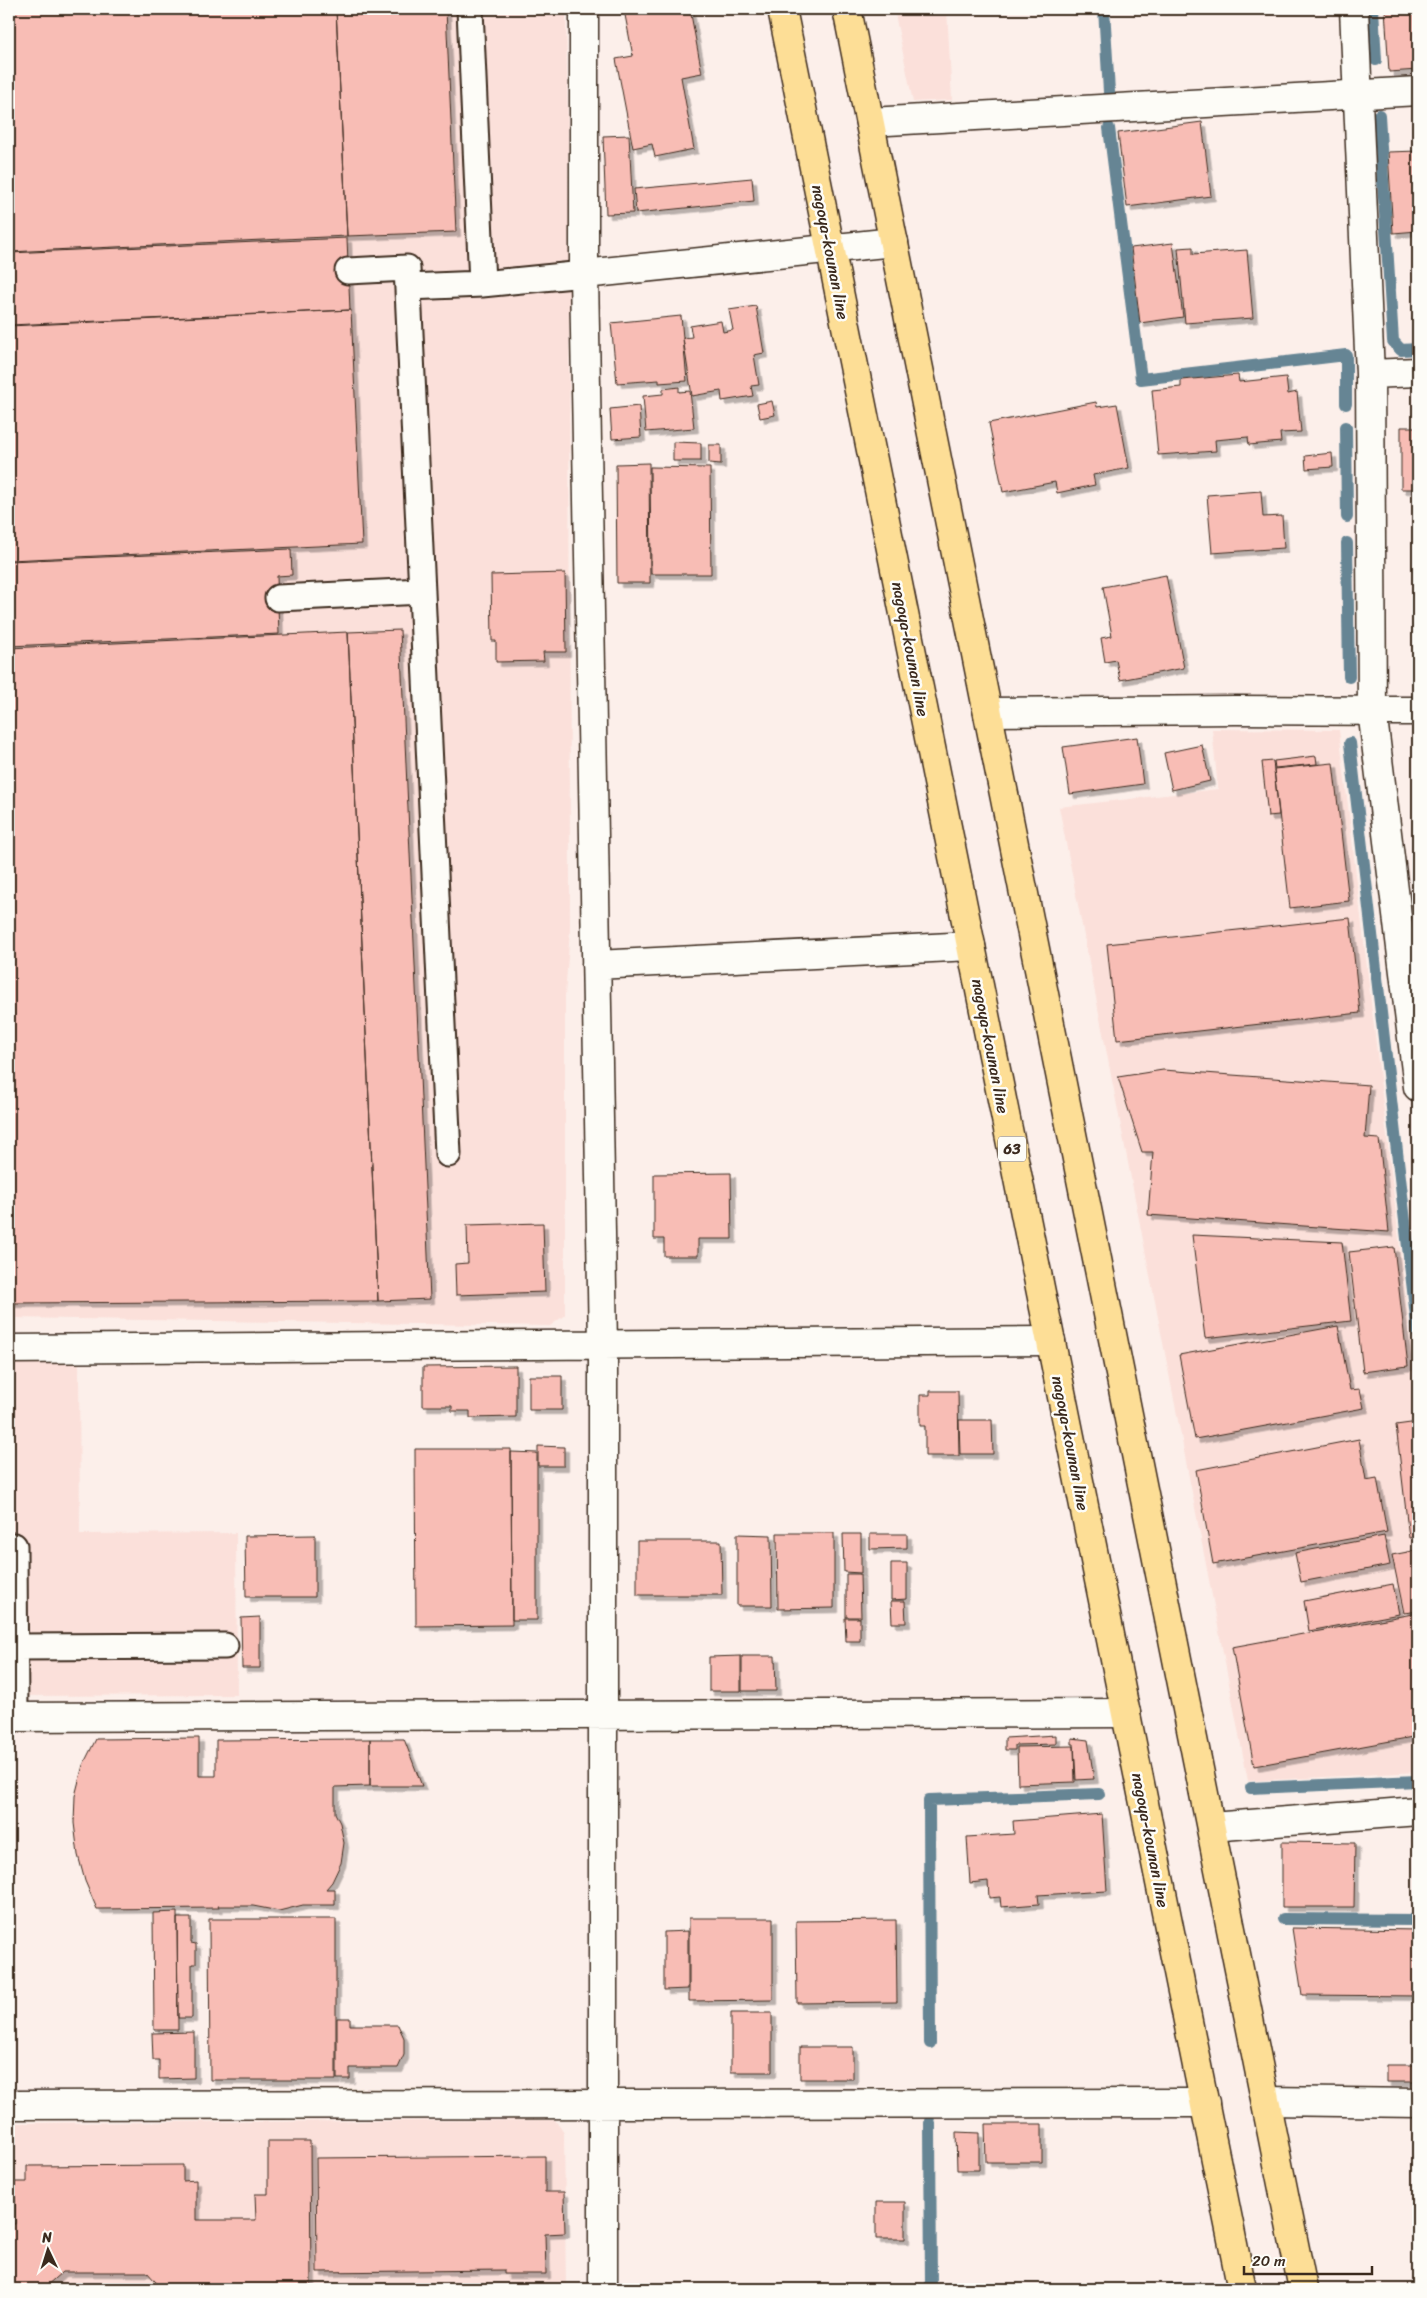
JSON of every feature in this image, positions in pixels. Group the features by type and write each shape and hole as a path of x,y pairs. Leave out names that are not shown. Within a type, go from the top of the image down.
{"main road":[{"name":"nagoya-kounan line","path":"782,9 1242,2289"},
{"path":"847,9 1303,2289"}],"street":[{"path":"584,9 584,274 603,1345 603,2289"},
{"path":"1354,9 1370,374 1372,710 1416,1057 1418,1087"},
{"path":"870,122 1418,91"},
{"path":"584,274 894,242"},
{"path":"1370,374 1418,372"},
{"path":"988,712 1418,711"},
{"path":"596,965 971,946"},
{"path":"9,1349 1051,1341"},
{"path":"12,1717 603,1713 1126,1713"},
{"path":"1211,1827 1418,1811"},
{"path":"1266,2101 1418,2103"},
{"path":"9,2106 1205,2103"}],"lane":[{"path":"470,9 482,284"},
{"path":"348,271 407,268 448,1154"},
{"path":"408,287 482,284 584,274"},
{"path":"278,598 422,591"},
{"path":"9,1546 14,1546 15,1647 12,1717"},
{"path":"15,1647 225,1646"}],"shaded area":[{"path":"9,9 566,9 569,206 570,930 565,996 565,1315 550,1326 9,1318"},
{"path":"894,9 947,9 952,100 913,102"},
{"path":"1212,729 1339,730 1418,1401 1418,1772 1248,1781 1059,807 1218,789"},
{"path":"9,1364 79,1364 80,1534 236,1533 237,1695 9,1696"},
{"path":"555,2120 564,2133 566,2289 9,2289 9,2123"}],"building":[{"path":"9,9 336,9 347,236 9,252"},
{"path":"336,9 446,9 456,232 347,236"},
{"path":"690,9 702,73 681,77 694,149 655,157 652,144 633,148 616,59 633,56 624,10"},
{"path":"1385,9 1418,9 1418,70 1389,72"},
{"path":"1202,122 1211,196 1127,207 1118,133"},
{"path":"629,135 633,213 606,214 603,136"},
{"path":"1418,151 1418,231 1393,233 1388,152"},
{"path":"752,178 754,201 636,213 634,189"},
{"path":"347,238 350,310 9,325 9,253"},
{"path":"1173,243 1183,317 1140,323 1131,248"},
{"path":"1193,247 1193,254 1247,250 1253,318 1185,323 1178,248"},
{"path":"756,306 764,353 754,355 759,385 751,386 753,396 722,401 721,391 692,396 683,338 692,337 690,326 721,321 723,332 733,330 729,310"},
{"path":"351,310 362,544 9,560 9,326"},
{"path":"681,316 687,381 659,383 659,380 617,383 611,323"},
{"path":"1238,375 1239,382 1286,377 1288,394 1297,392 1301,432 1280,433 1281,442 1249,445 1248,437 1215,440 1216,451 1158,455 1152,390 1181,387 1181,380"},
{"path":"679,387 679,392 690,391 694,428 646,432 643,396 663,394 663,389"},
{"path":"772,401 775,415 760,418 757,404"},
{"path":"1096,402 1097,407 1117,404 1129,468 1093,475 1095,485 1057,493 1055,482 1003,492 989,423"},
{"path":"639,406 641,437 612,439 610,409"},
{"path":"1401,427 1418,427 1418,489 1401,489"},
{"path":"673,442 701,443 701,461 673,461"},
{"path":"709,445 721,445 721,464 709,463"},
{"path":"1332,453 1333,467 1306,469 1305,456"},
{"path":"649,463 650,583 617,583 616,464"},
{"path":"650,467 710,468 711,574 651,574"},
{"path":"1261,491 1263,517 1282,516 1284,548 1212,553 1207,495"},
{"path":"291,549 292,575 277,576 279,634 9,646 9,561"},
{"path":"565,573 566,652 543,652 544,661 496,662 496,641 492,641 491,575"},
{"path":"1166,575 1184,668 1120,680 1116,660 1105,662 1101,638 1112,636 1103,587"},
{"path":"400,630 430,1299 378,1301 348,632"},
{"path":"348,632 378,1301 9,1303 9,648"},
{"path":"1137,737 1143,784 1070,794 1063,747"},
{"path":"1202,745 1210,781 1172,790 1164,753"},
{"path":"1316,756 1317,764 1275,768 1274,761"},
{"path":"1273,761 1279,815 1268,816 1262,762"},
{"path":"1333,763 1349,901 1290,908 1274,769"},
{"path":"1350,918 1360,1013 1117,1040 1107,944"},
{"path":"1163,1070 1369,1085 1365,1138 1379,1139 1389,1232 1148,1215 1153,1152 1142,1152 1118,1077"},
{"path":"731,1173 732,1239 698,1239 698,1256 664,1256 664,1239 654,1239 654,1174"},
{"path":"543,1223 545,1292 456,1295 455,1264 468,1263 467,1225"},
{"path":"1192,1235 1342,1242 1351,1321 1205,1338"},
{"path":"1394,1247 1408,1366 1363,1372 1349,1252"},
{"path":"1338,1326 1350,1390 1360,1389 1364,1408 1195,1439 1179,1355"},
{"path":"516,1366 516,1417 470,1418 470,1411 452,1411 452,1406 423,1406 423,1367"},
{"path":"529,1376 562,1376 562,1410 529,1410"},
{"path":"930,1391 958,1391 959,1456 925,1456 925,1426 920,1426 920,1395 930,1395"},
{"path":"959,1420 992,1420 993,1454 960,1454"},
{"path":"1418,1422 1418,1537 1409,1538 1396,1425"},
{"path":"1359,1439 1366,1480 1377,1478 1387,1532 1213,1564 1196,1470"},
{"path":"538,1446 564,1447 564,1466 538,1466"},
{"path":"415,1449 511,1449 512,1625 416,1626"},
{"path":"511,1452 537,1453 537,1620 512,1620"},
{"path":"777,1533 834,1533 834,1608 778,1609"},
{"path":"737,1534 771,1535 772,1606 737,1606"},
{"path":"843,1534 861,1534 861,1573 844,1572"},
{"path":"870,1534 907,1534 907,1548 870,1549"},
{"path":"315,1535 315,1597 246,1597 245,1536"},
{"path":"1384,1536 1390,1565 1301,1582 1295,1553"},
{"path":"637,1541 721,1541 722,1595 637,1595"},
{"path":"1418,1550 1418,1611 1404,1613 1392,1555"},
{"path":"891,1563 907,1563 907,1599 891,1600"},
{"path":"846,1574 860,1574 861,1617 846,1617"},
{"path":"1393,1584 1399,1614 1309,1631 1304,1601"},
{"path":"891,1601 905,1601 906,1623 892,1623"},
{"path":"1418,1613 1418,1736 1254,1766 1232,1647"},
{"path":"260,1617 260,1668 242,1668 241,1618"},
{"path":"845,1618 860,1618 860,1641 846,1641"},
{"path":"741,1656 741,1691 709,1691 709,1657"},
{"path":"742,1656 775,1656 776,1691 742,1691"},
{"path":"1056,1735 1056,1744 1015,1745 1015,1750 1005,1750 1005,1738"},
{"path":"199,1738 199,1776 216,1776 216,1740 370,1739 370,1786 335,1787 335,1813 340,1823 344,1843 341,1863 332,1882 326,1889 335,1889 335,1905 303,1905 279,1911 253,1906 97,1909 85,1881 78,1855 74,1823 75,1796 83,1765 96,1739"},
{"path":"1072,1738 1088,1740 1094,1779 1076,1780"},
{"path":"370,1739 404,1739 422,1786 370,1786"},
{"path":"1074,1746 1075,1782 1018,1784 1017,1747"},
{"path":"1102,1814 1107,1891 1038,1895 1039,1904 1001,1907 1000,1897 989,1898 988,1881 970,1883 967,1837 1014,1834 1013,1821"},
{"path":"1282,1842 1355,1843 1354,1907 1282,1907"},
{"path":"177,1912 178,2030 154,2030 153,1913"},
{"path":"177,1918 191,1918 191,1943 196,1944 196,1964 192,1964 192,2018 178,2018"},
{"path":"689,1918 773,1918 773,2000 689,2001"},
{"path":"209,1919 336,1919 336,2080 210,2080"},
{"path":"896,1920 897,2002 797,2003 796,1921"},
{"path":"1292,1928 1418,1930 1418,1996 1302,1995"},
{"path":"688,1931 688,1989 664,1990 664,1932"},
{"path":"731,2013 772,2013 772,2072 731,2072"},
{"path":"337,2018 350,2018 350,2025 398,2025 404,2038 404,2055 398,2068 350,2068 350,2079 337,2079"},
{"path":"194,2032 194,2078 159,2079 159,2060 153,2060 152,2033"},
{"path":"800,2047 853,2047 853,2079 800,2079"},
{"path":"1386,2065 1418,2065 1418,2082 1386,2082"},
{"path":"985,2124 1042,2124 1042,2162 986,2162"},
{"path":"956,2132 979,2133 979,2170 957,2170"},
{"path":"268,2141 310,2141 311,2289 162,2289 147,2272 62,2272 46,2286 46,2289 9,2289 9,2224 15,2224 15,2182 27,2182 27,2166 183,2165 183,2181 196,2180 196,2220 256,2220 255,2194 268,2194"},
{"path":"545,2156 545,2192 564,2192 565,2233 545,2234 546,2274 504,2274 504,2270 317,2272 316,2158"},
{"path":"876,2202 905,2202 905,2239 876,2239"}],"waterway":[{"path":"1104,9 1109,92"},
{"path":"1373,9 1376,60"},
{"path":"1379,115 1393,341 1401,350 1418,349"},
{"path":"1109,128 1141,379 1346,355 1346,404"},
{"path":"1346,427 1347,517"},
{"path":"1347,543 1349,677"},
{"path":"1350,743 1418,1334"},
{"path":"1251,1788 1418,1781"},
{"path":"930,2043 929,1800 1099,1794"},
{"path":"1283,1919 1418,1920"},
{"path":"930,2123 931,2289"},
{"path":"1170,2289 1196,2288"}]}
